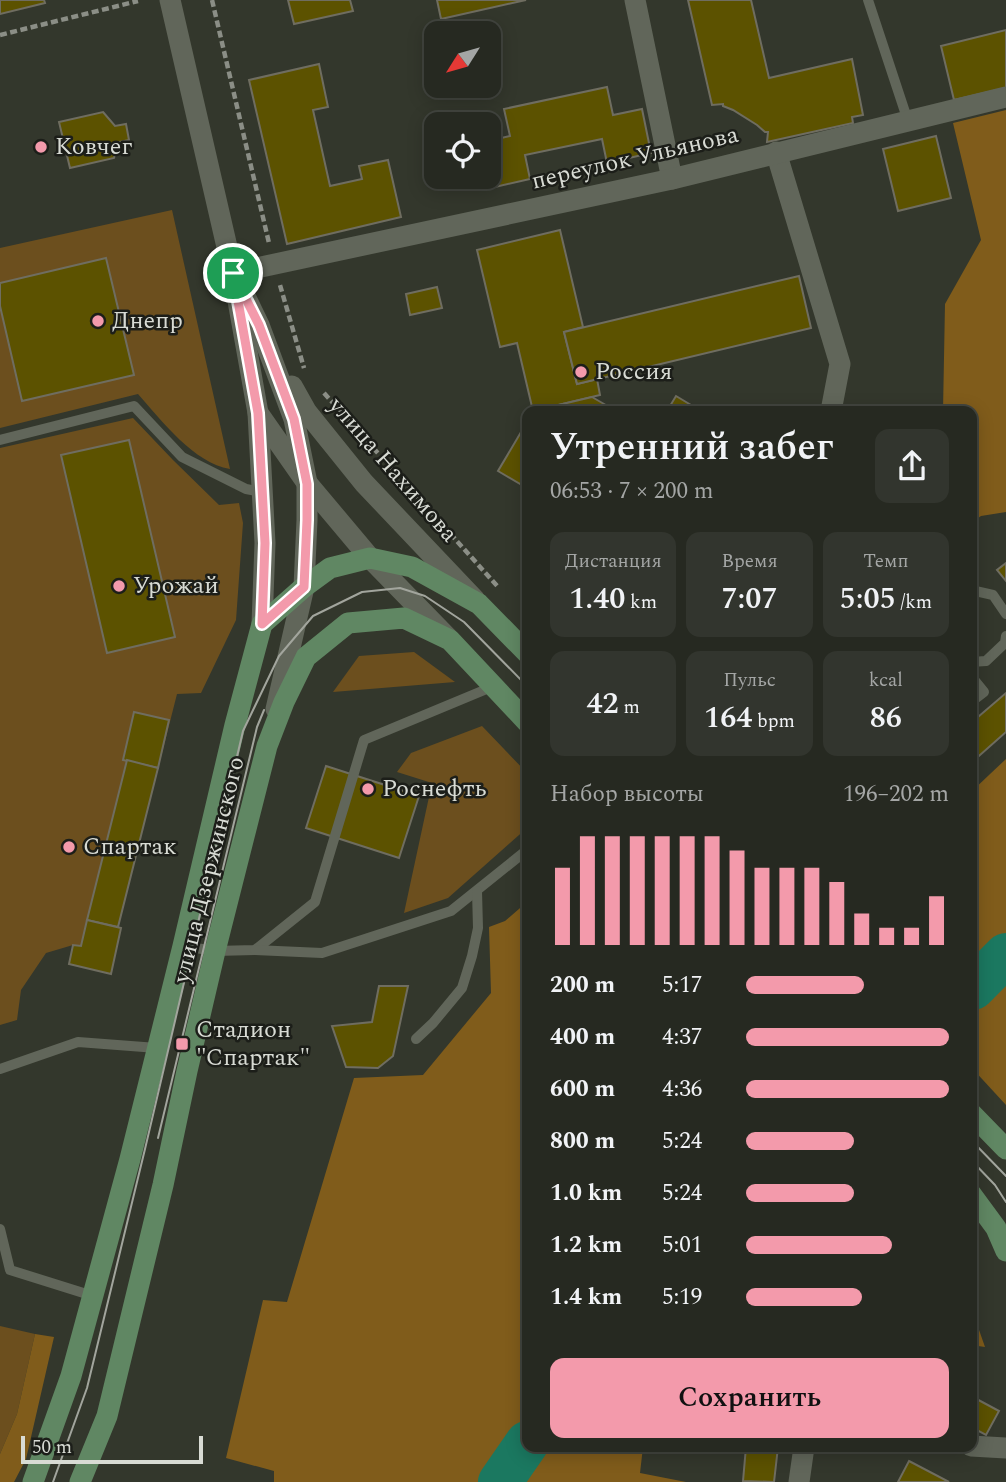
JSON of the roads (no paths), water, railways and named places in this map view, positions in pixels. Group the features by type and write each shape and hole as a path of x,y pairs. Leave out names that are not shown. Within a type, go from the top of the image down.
{"main road":[{"name":"улица Дзержинского","path":"33,1482 71,1376 93,1296 262,624 265,543 258,413 233,273 170,0"},
{"path":"635,0 672,179"},
{"name":"переулок Ульянова","path":"233,273 672,179 1006,97"},
{"path":"776,152 841,365 832,406"},
{"name":"улица Дзержинского","path":"80,1482 107,1416 163,1185 215,951 304,587 307,484 294,419 259,325 233,273"},
{"name":"улица Нахимова","path":"259,325 306,411 364,483 522,648"},
{"path":"258,413 307,484 370,558 522,717"},
{"name":"улица Нахимова","path":"262,624 330,568 370,558 412,568 479,604"},
{"path":"267,747 284,702 306,657 348,623 404,618 450,640"},
{"path":"977,1119 1006,1149"},
{"path":"977,1202 996,1228 1006,1251"},
{"path":"977,1446 1006,1448"},
{"path":"799,1482 803,1452"}],"lane":[{"path":"868,0 908,121"},
{"path":"0,440 134,406 182,457 246,489 262,492"},
{"path":"977,591 993,595 1006,614"},
{"path":"977,662 986,661 1005,643 1006,636"},
{"path":"977,683 984,692 977,697"},
{"path":"255,950 315,902 363,740 494,686"},
{"path":"183,946 215,951 322,953 452,911 522,854"},
{"path":"416,1039 462,988 478,928 477,891"},
{"path":"0,1069 78,1042 157,1048"},
{"path":"0,1229 10,1270 93,1296"}],"waterway":[{"path":"977,984 1006,955"},
{"path":"500,1482 522,1450"}],"tram line":[{"path":"53,1482 87,1388 243,731 279,656 313,616 362,592 400,588 425,596 464,622 522,681"},
{"path":"158,1138 257,727 264,710"},
{"path":"977,1146 1006,1176"},
{"path":"977,1166 995,1185 1006,1202"}],"place":[{"name":"Ковчег","path":"41,147"},
{"name":"Днепр","path":"98,321"},
{"name":"Россия","path":"581,372"},
{"name":"Урожай","path":"119,586"},
{"name":"Роснефть","path":"368,789"},
{"name":"Спартак","path":"69,847"},
{"name":"Стадион \"Спартак\"","path":"182,1044"}]}
